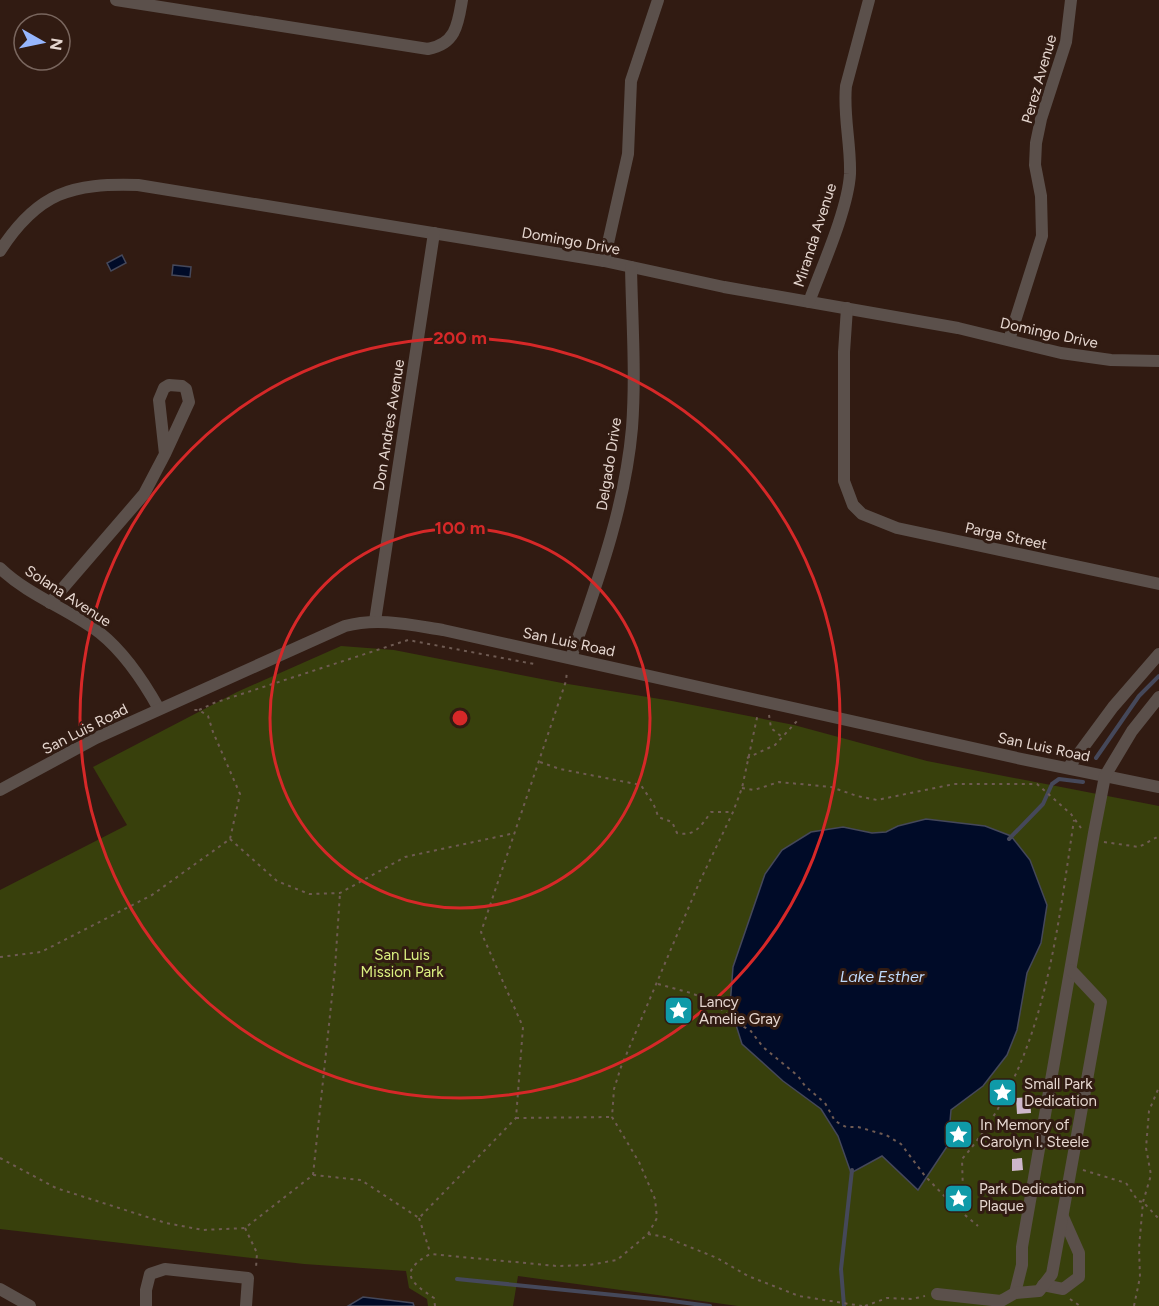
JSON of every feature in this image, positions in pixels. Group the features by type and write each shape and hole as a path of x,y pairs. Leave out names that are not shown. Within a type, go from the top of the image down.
{"street":[{"path":"116,0 428,49 446,43 457,26 462,0"},
{"path":"604,261 628,154 631,81 658,0"},
{"name":"Miranda Avenue","path":"809,302 841,213 850,177 846,86 869,0"},
{"name":"Perez Avenue","path":"1009,340 1042,236 1041,196 1035,165 1036,143 1041,119 1066,42 1071,0"},
{"name":"Domingo Drive","path":"0,251 9,237 41,205 62,193 84,186 138,185 604,261 724,287 935,323 1061,353 1111,360 1159,361"},
{"name":"Don Andres Avenue","path":"375,621 434,233"},
{"name":"Delgado Drive","path":"571,658 607,554 627,468 634,386 631,267"},
{"name":"Parga Street","path":"847,308 844,352 844,481 853,505 862,514 897,528 1159,584"},
{"path":"50,603 144,494 165,454 189,402 186,389 182,386 169,385 164,388 159,400 165,454"},
{"name":"Solana Avenue","path":"0,568 32,593 98,632 109,641 127,660 159,709"},
{"name":"San Luis Road","path":"0,790 96,738 159,709 345,626 375,621 443,630 1159,787"},
{"path":"1068,768 1113,707 1159,654"},
{"path":"1015,1293 1022,1265 1022,1247 1105,776 1132,731 1159,697"},
{"path":"937,1294 1001,1300 1015,1293 1039,1291 1052,1274 1101,1002 1071,970"},
{"path":"1067,992 1083,982"},
{"path":"1043,1286 1064,1289 1079,1277 1079,1253 1062,1216"},
{"path":"146,1306 146,1290 150,1274 165,1269 248,1278 246,1306"},
{"path":"0,1289 30,1306"}],"path":[{"path":"189,710 199,710 214,703 408,640 533,664"},
{"path":"419,1218 516,1118 523,1027 481,932 567,681 567,671"},
{"path":"435,1306 434,1298 415,1285 410,1271 416,1262 430,1254 556,1266 589,1265 617,1260 648,1234 657,1218 655,1199 639,1162 612,1117 614,1089 621,1067 699,883 733,812 742,788 761,700"},
{"path":"0,957 41,952 152,895 230,839 240,794 208,716 199,710"},
{"path":"778,716 769,714 771,728 783,737"},
{"path":"747,758 775,745 798,720 788,718"},
{"path":"540,762 560,769 641,785 646,795 656,804 657,817 672,822 677,833 686,835 698,830 711,812 733,812"},
{"path":"742,788 754,790 779,782 831,787 877,800 954,784 1037,784 1071,814 1074,820 1093,838 1112,844 1139,847 1159,836"},
{"path":"958,1210 963,1192 962,1159 977,1142 1003,1101 1019,1070 1036,1023 1060,921 1074,820"},
{"path":"230,839 277,881 309,894 339,893 405,857 515,833"},
{"path":"313,1175 335,968 339,893"},
{"path":"658,984 713,1002 740,1025 750,1030 763,1047 798,1076 805,1086 825,1103 835,1121 846,1127 858,1127 886,1135 901,1144 925,1176 958,1210 978,1226"},
{"path":"1134,1306 1140,1277 1139,1248 1143,1202 1151,1175 1146,1148 1149,1111 1159,1087"},
{"path":"516,1118 612,1117"},
{"path":"0,1158 56,1188 166,1223 203,1230 245,1228 313,1175 361,1180 419,1218 430,1254"},
{"path":"1080,1170 1086,1169 1126,1183 1138,1201 1143,1202 1159,1219"},
{"path":"245,1228 257,1253 256,1268 248,1278"},
{"path":"648,1234 665,1237 717,1258 748,1276 799,1296 864,1306 886,1299 912,1299 937,1294"},
{"path":"1068,1290 1074,1300"}],"green space":[{"name":"San Luis Mission Park","path":"341,646 394,650 562,683 672,701 794,725 927,761 1159,806 1159,1306 738,1306 518,1276 513,1306 428,1306 427,1299 409,1288 406,1271 304,1264 0,1229 0,890 127,825 93,767 237,692"}],"water":[{"path":"122,255 126,263 111,271 107,263"},
{"path":"173,265 191,267 190,277 172,275"},
{"name":"Lake Esther","path":"926,819 985,826 1011,836 1030,860 1047,905 1041,943 1027,973 1017,1030 1007,1055 983,1086 951,1110 948,1145 918,1190 882,1156 851,1173 838,1136 821,1109 783,1081 742,1044 730,1006 733,967 765,874 782,850 811,832 843,827 872,833 886,832 898,826"},
{"path":"363,1297 413,1303 414,1306 348,1306"}],"building":[{"path":"1030,1097 1031,1113 1017,1114 1016,1098"},
{"path":"1022,1158 1023,1170 1012,1171 1012,1159"}],"waterway":[{"path":"1096,758 1139,696 1159,676"},
{"path":"1009,839 1043,804 1052,784 1059,779 1083,782"},
{"path":"844,1306 841,1269 852,1170"},
{"path":"457,1279 710,1306"}],"place":[{"name":"Lancy Amelie Gray","path":"678,1011"},
{"name":"Small Park Dedication","path":"1003,1093"},
{"name":"In Memory of Carolyn I. Steele","path":"959,1134"},
{"name":"Park Dedication Plaque","path":"958,1198"}]}
